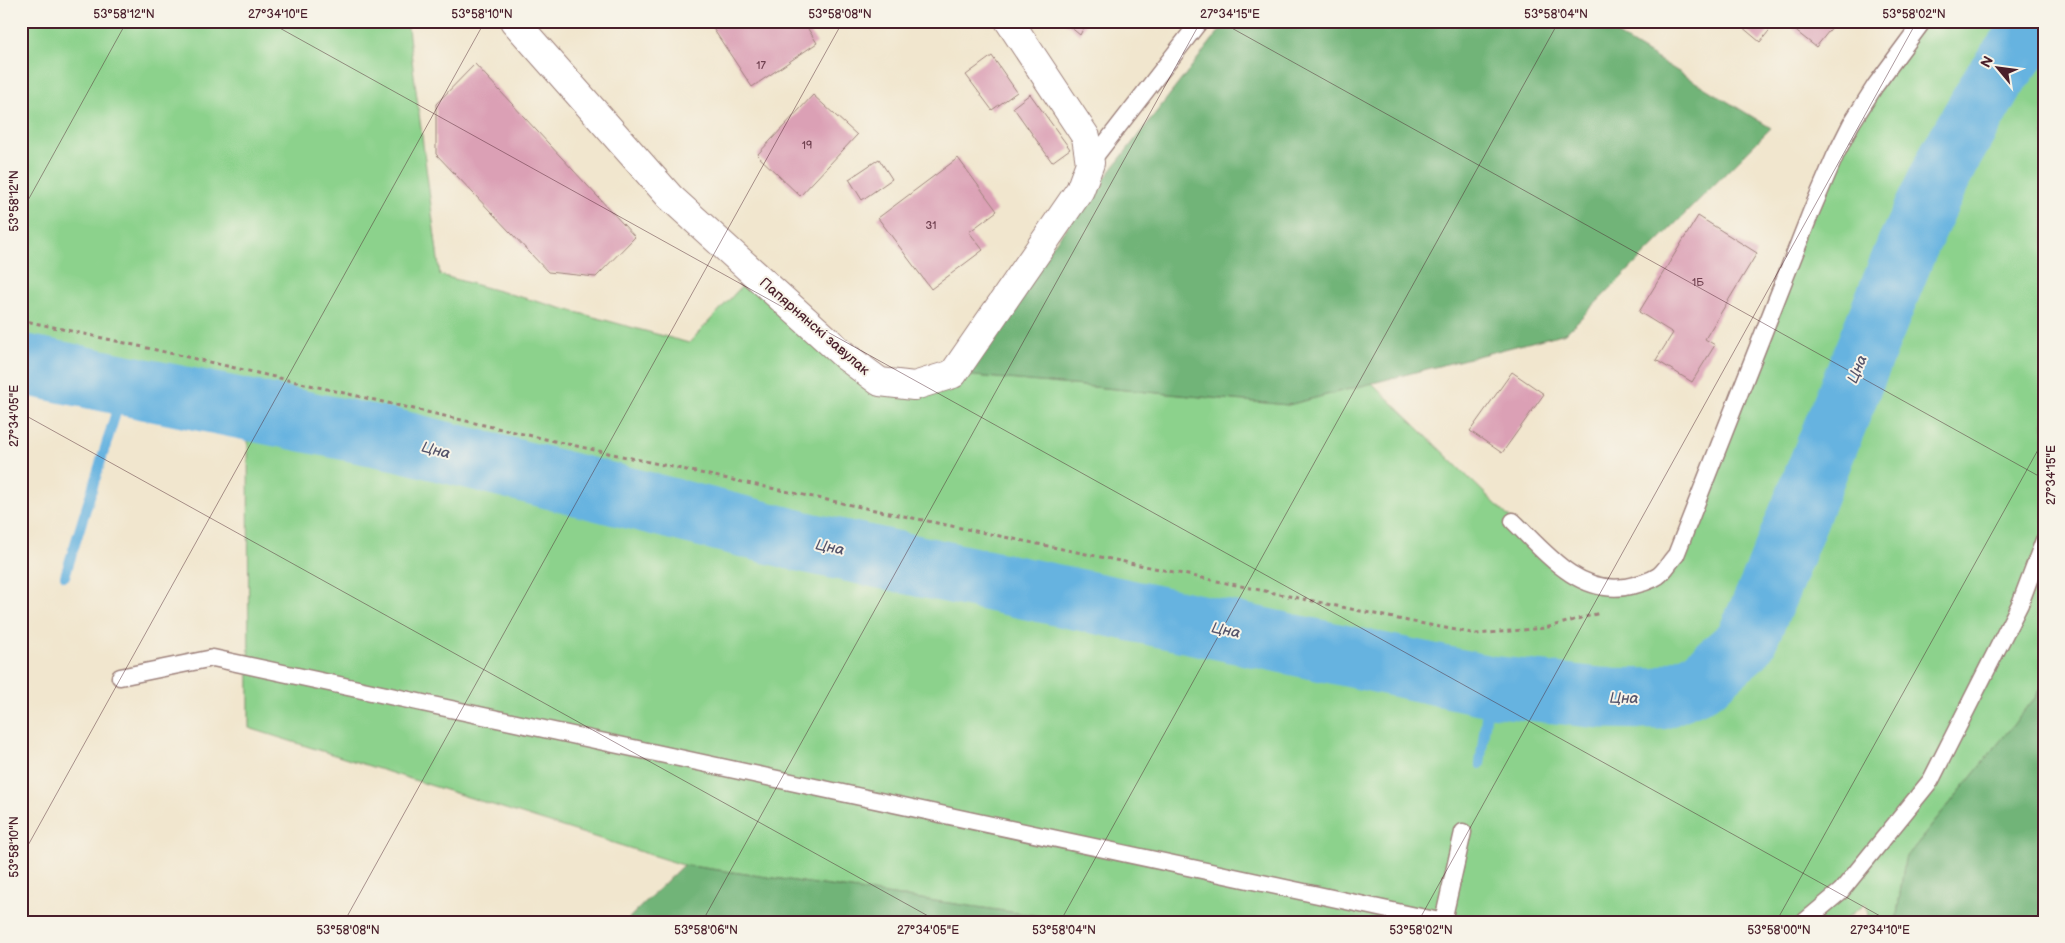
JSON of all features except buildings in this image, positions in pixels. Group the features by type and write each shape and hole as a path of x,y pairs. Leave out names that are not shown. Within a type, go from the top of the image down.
{"street":[{"name":"Папярнянскі завулак","path":"514,21 670,197 845,356 880,382 914,386 953,374 1080,190 1090,163 1086,137 1009,21"}],"lane":[{"path":"1090,163 1200,21"},
{"path":"1513,521 1563,569 1592,585 1614,588 1637,585 1658,576 1676,555 1811,212 1835,156 1851,124 1875,86 1923,21"},
{"path":"1804,922 1841,891 1931,780 2020,604 2044,540"},
{"path":"120,677 213,658 1443,922 1462,832"}],"path":[{"path":"21,320 198,358 597,451 1002,538 1477,634 1545,628 1606,611"}],"green space":[{"path":"21,21 407,21 440,275 689,343 754,273 880,382 953,374 1288,405 1372,383 1513,521 1592,585 1637,585 1676,555 1835,156 1923,21 2044,21 2044,683 2035,698 1905,859 1896,922 1869,922 1866,904 1840,922 1081,922 683,865 249,728 248,410 124,387 21,364"},
{"path":"1227,21 1607,21 1608,29 1771,128 1566,333 1288,405 953,374"},
{"path":"2044,683 2044,922 1896,922 1905,859 2035,698"},
{"path":"683,865 1081,922 625,922"}],"waterway":[{"name":"Цна","path":"21,364 397,440 809,543 1490,686 1600,698 1660,699 1703,680 1745,643 1770,587 1907,247 1948,160 1994,80 2039,21"},
{"path":"65,576 124,387"},
{"path":"1480,764 1490,686"}]}
